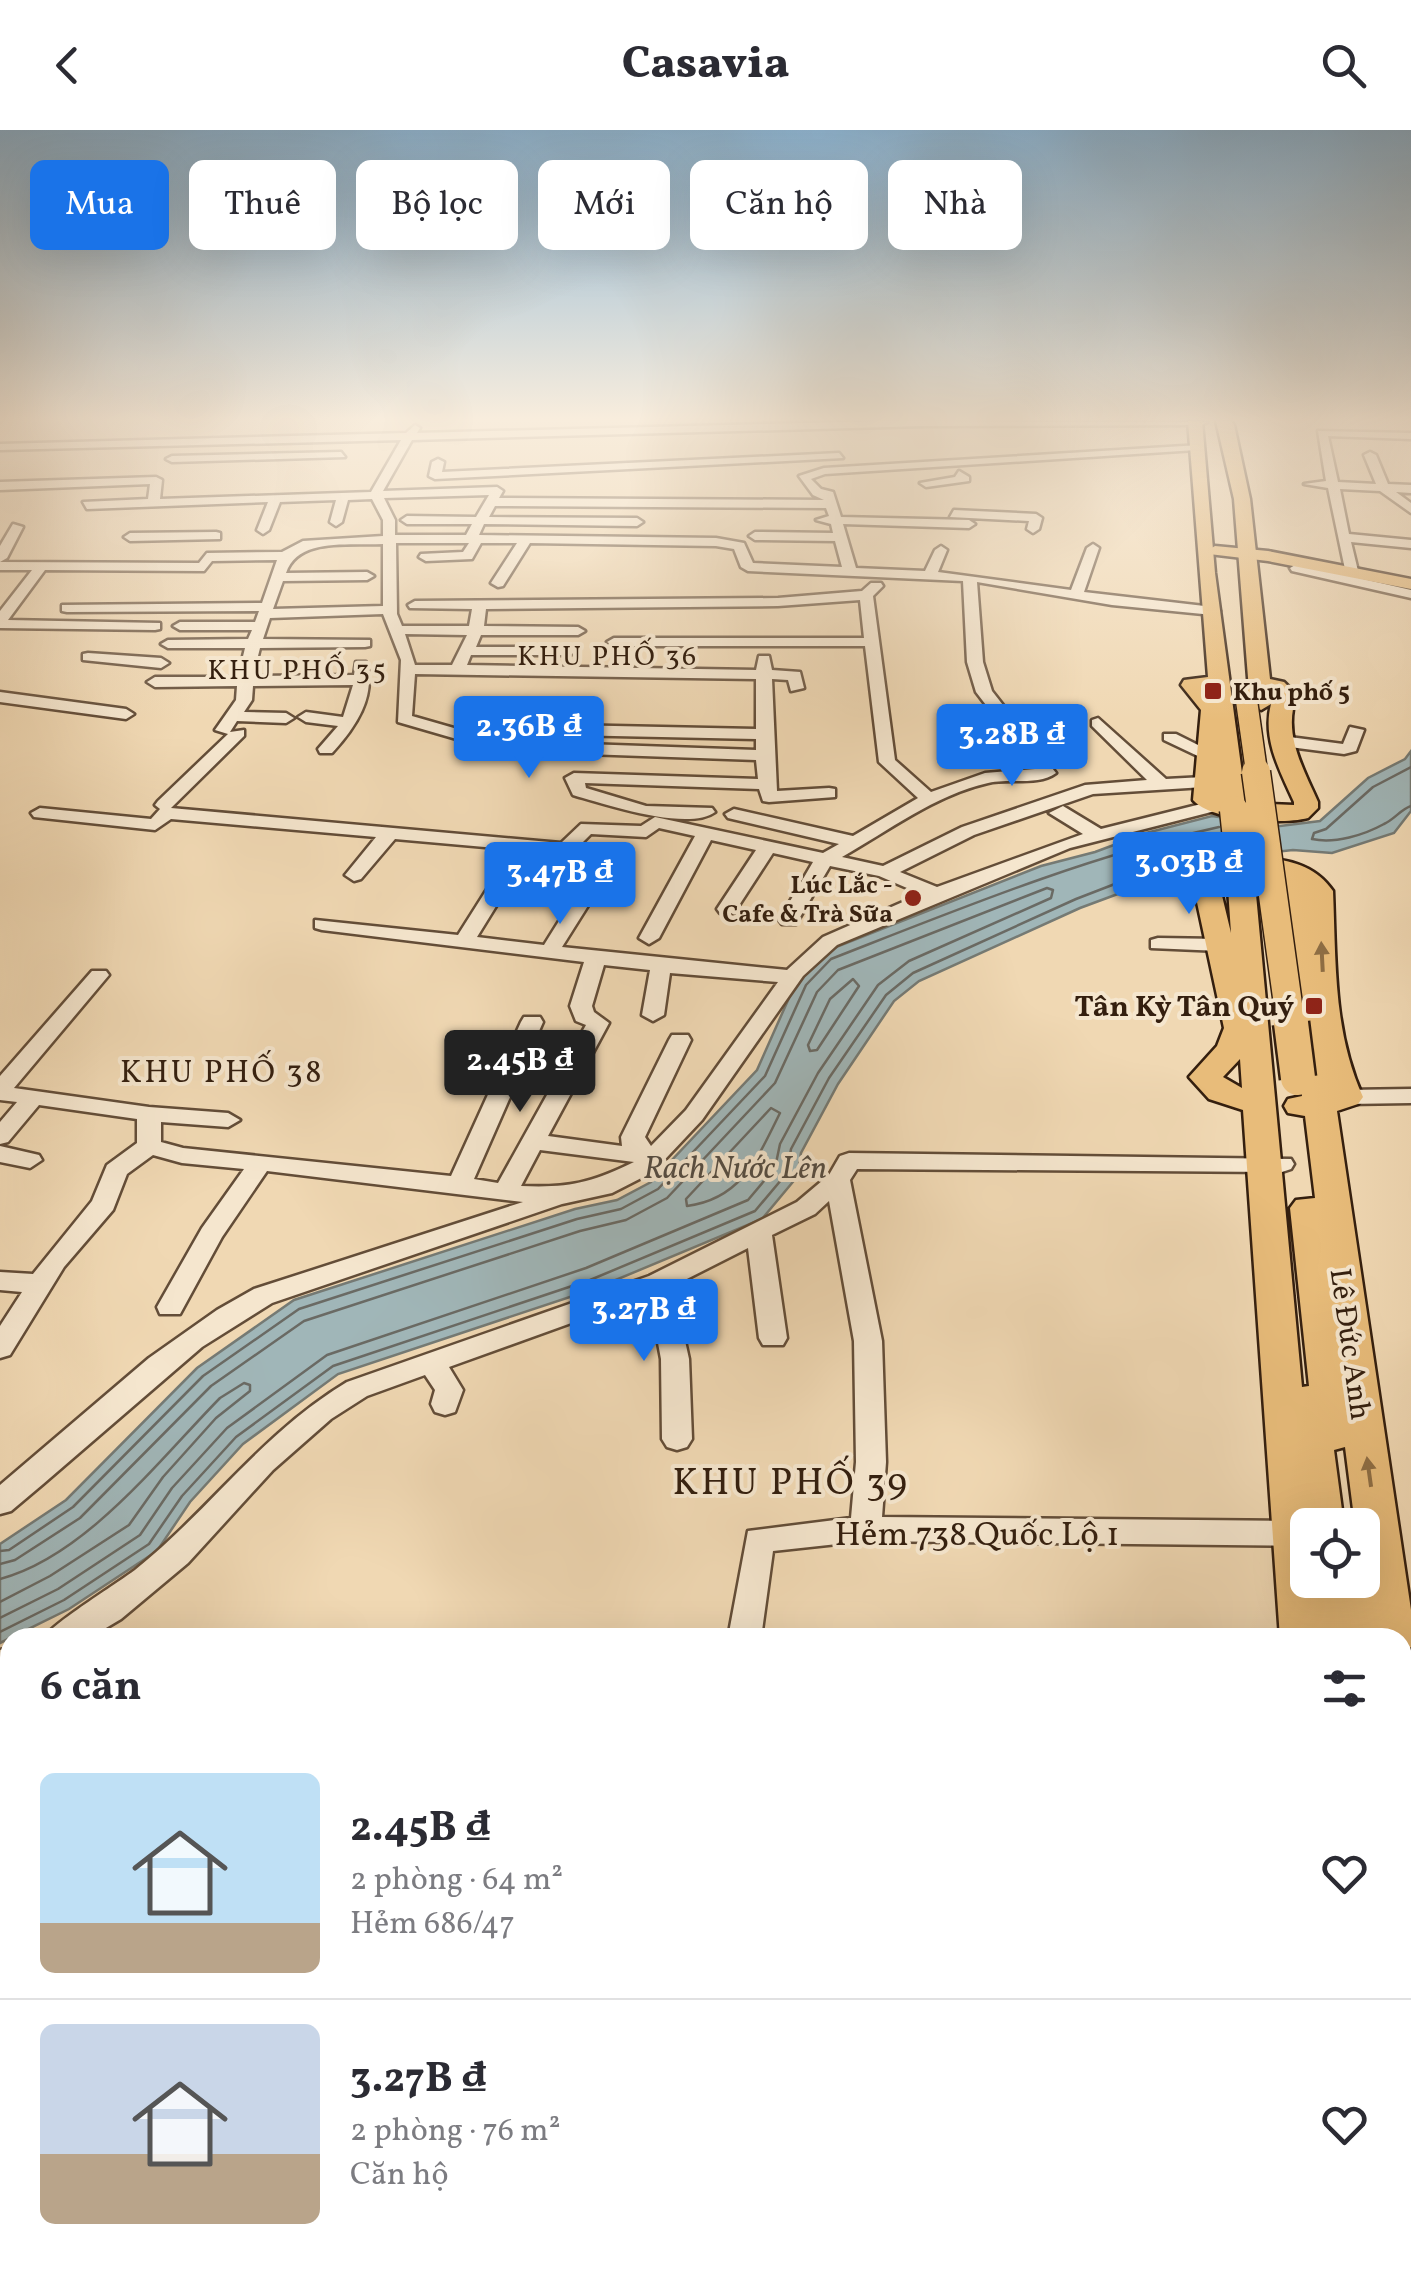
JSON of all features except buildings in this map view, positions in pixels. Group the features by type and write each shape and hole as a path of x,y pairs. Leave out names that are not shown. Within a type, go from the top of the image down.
{"highway":[{"path":"1206,521 1218,611 1288,873 1301,1088 1274,1163 1306,1508"},
{"path":"1211,521 1218,611"},
{"path":"1238,521 1244,561 1239,686 1240,868 1301,1088"},
{"path":"1192,685 1286,692 1276,716 1282,742 1306,802 1303,811 1278,816 1213,806 1204,800 1212,709 1192,685"},
{"path":"1239,686 1301,1088"},
{"path":"1231,865 1275,868 1306,874 1316,882 1328,1040 1337,1077 1301,1088 1220,1092 1205,1077 1232,1050 1239,1028 1205,879 1210,869 1231,865"},
{"name":"Lê Đức Anh","path":"1301,1088 1305,1181 1344,1508"},
{"name":"Lê Đức Anh","path":"1301,1088 1390,1628"},
{"name":"Lê Đức Anh","path":"1365,1628 1383,1593"},
{"path":"1303,1628 1305,1598"},
{"path":"1329,1598 1332,1628"}],"main road":[{"path":"1215,554 1411,586"},
{"path":"1244,561 1258,571 1308,567"}],"street":[{"path":"130,536 204,521"},
{"path":"17,528 0,562 41,567 84,580 204,567 221,521"},
{"path":"263,530 267,521"},
{"path":"388,521 390,610 409,670 404,719 469,732 765,734"},
{"path":"466,521 637,522"},
{"path":"426,557 468,556 479,521"},
{"path":"836,521 845,553"},
{"path":"933,521 969,524"},
{"path":"1033,529 1035,521"},
{"path":"1337,521 1350,571"},
{"path":"1338,530 1411,544"},
{"path":"755,536 871,558"},
{"path":"164,806 232,726 284,558 303,544 474,539 730,544 739,546 748,567 845,553"},
{"path":"498,583 526,540"},
{"path":"825,545 886,575 970,577 1218,611"},
{"path":"1076,594 1092,548"},
{"path":"929,576 941,550"},
{"path":"207,557 316,560"},
{"path":"0,622 41,567"},
{"path":"1308,567 1350,571 1411,586"},
{"path":"415,605 778,602 866,596 886,575"},
{"path":"278,578 368,576"},
{"path":"789,920 824,860 929,799 985,778 1046,772 984,692 975,662 970,577"},
{"path":"84,580 64,612 188,606 266,611 390,610"},
{"path":"368,594 388,594"},
{"path":"180,626 266,611 290,596"},
{"path":"866,596 887,762 929,799"},
{"path":"466,671 459,666 476,630 480,604"},
{"path":"0,622 155,626"},
{"path":"16,642 32,624"},
{"path":"396,630 578,631"},
{"path":"168,644 254,645 366,639 361,660 362,689 349,722 326,749"},
{"path":"614,642 873,642"},
{"path":"764,644 764,755 769,797 829,793"},
{"path":"467,652 570,652"},
{"path":"84,679 94,658 161,663"},
{"path":"342,661 361,660"},
{"path":"246,678 266,662"},
{"path":"198,666 246,678 283,700"},
{"path":"409,670 795,675 796,688"},
{"path":"156,682 246,678 362,689"},
{"path":"341,698 362,689"},
{"path":"0,697 126,714"},
{"path":"306,716 349,722"},
{"path":"232,726 286,718"},
{"path":"1098,723 1160,782"},
{"path":"1282,742 1344,749 1350,746 1356,730"},
{"path":"469,732 574,774 766,784"},
{"path":"1170,738 1208,754"},
{"path":"498,746 764,755"},
{"path":"581,751 574,774 579,791 649,822"},
{"path":"884,872 968,831 1091,789 1204,782"},
{"path":"0,1502 84,1436 169,1358 262,1297 319,1273 404,1250 561,1195 603,1188 644,1167 650,1156 694,1115 793,977 830,941 1046,850 1213,806"},
{"path":"1063,810 1058,813 1098,835"},
{"path":"40,813 155,824 166,813 564,849"},
{"path":"734,814 856,842"},
{"path":"649,938 706,822"},
{"path":"543,882 564,849 587,828 706,822 768,846 884,872 936,894"},
{"path":"354,874 390,833"},
{"path":"728,909 768,846"},
{"path":"465,940 496,890"},
{"path":"550,951 586,893"},
{"path":"322,924 661,966 793,977"},
{"path":"1158,944 1220,945"},
{"path":"505,1192 598,1023 584,1016 581,1006 596,957"},
{"path":"653,1015 661,966"},
{"path":"98,975 0,1091 149,1114 228,1120"},
{"path":"458,1185 532,1022"},
{"path":"650,1156 634,1148 633,1137 680,1040"},
{"path":"1301,1088 1411,1096"},
{"path":"0,1136 33,1098"},
{"path":"149,1114 149,1146"},
{"path":"533,1142 650,1156"},
{"path":"149,1146 182,1155 561,1195"},
{"path":"2,1340 38,1284 104,1204 116,1170 149,1146"},
{"path":"0,1154 30,1160"},
{"path":"77,1628 109,1609 177,1554 262,1462 321,1412 357,1388 658,1282 806,1208 838,1180 849,1161 1274,1163"},
{"path":"170,1307 211,1234 260,1164"},
{"path":"838,1180 868,1341 872,1462 865,1529"},
{"path":"759,1234 773,1338"},
{"path":"0,1281 38,1284"},
{"path":"658,1282 672,1347 677,1439"},
{"path":"432,1363 449,1390 444,1404"},
{"name":"Hẻm 738 Quốc Lộ 1","path":"746,1628 759,1540 865,1529 1290,1531"}],"water":[{"name":"Rạch Nước Lên","path":"1411,751 1411,811 1394,833 1332,853 1293,850 1212,859 1080,908 919,981 894,1001 838,1084 801,1153 797,1177 762,1219 594,1289 338,1374 243,1444 190,1502 157,1551 69,1609 30,1628 0,1628 0,1544 66,1500 197,1368 294,1300 575,1209 617,1200 651,1182 757,1070 797,980 826,951 1041,866 1146,833 1212,816 1280,826 1320,821 1368,778 1405,759"}],"place":[{"name":"Khu phố 5","path":"1213,691"},
{"name":"Lúc Lắc - Cafe & Trà Sữa","path":"913,898"},
{"name":"Tân Kỳ Tân Quý","path":"1314,1006"}],"district":[{"name":"KHU PHỐ 36","path":"608,655"},
{"name":"KHU PHỐ 35","path":"298,669"},
{"name":"KHU PHỐ 38","path":"222,1071"},
{"name":"KHU PHỐ 39","path":"791,1481"}]}
